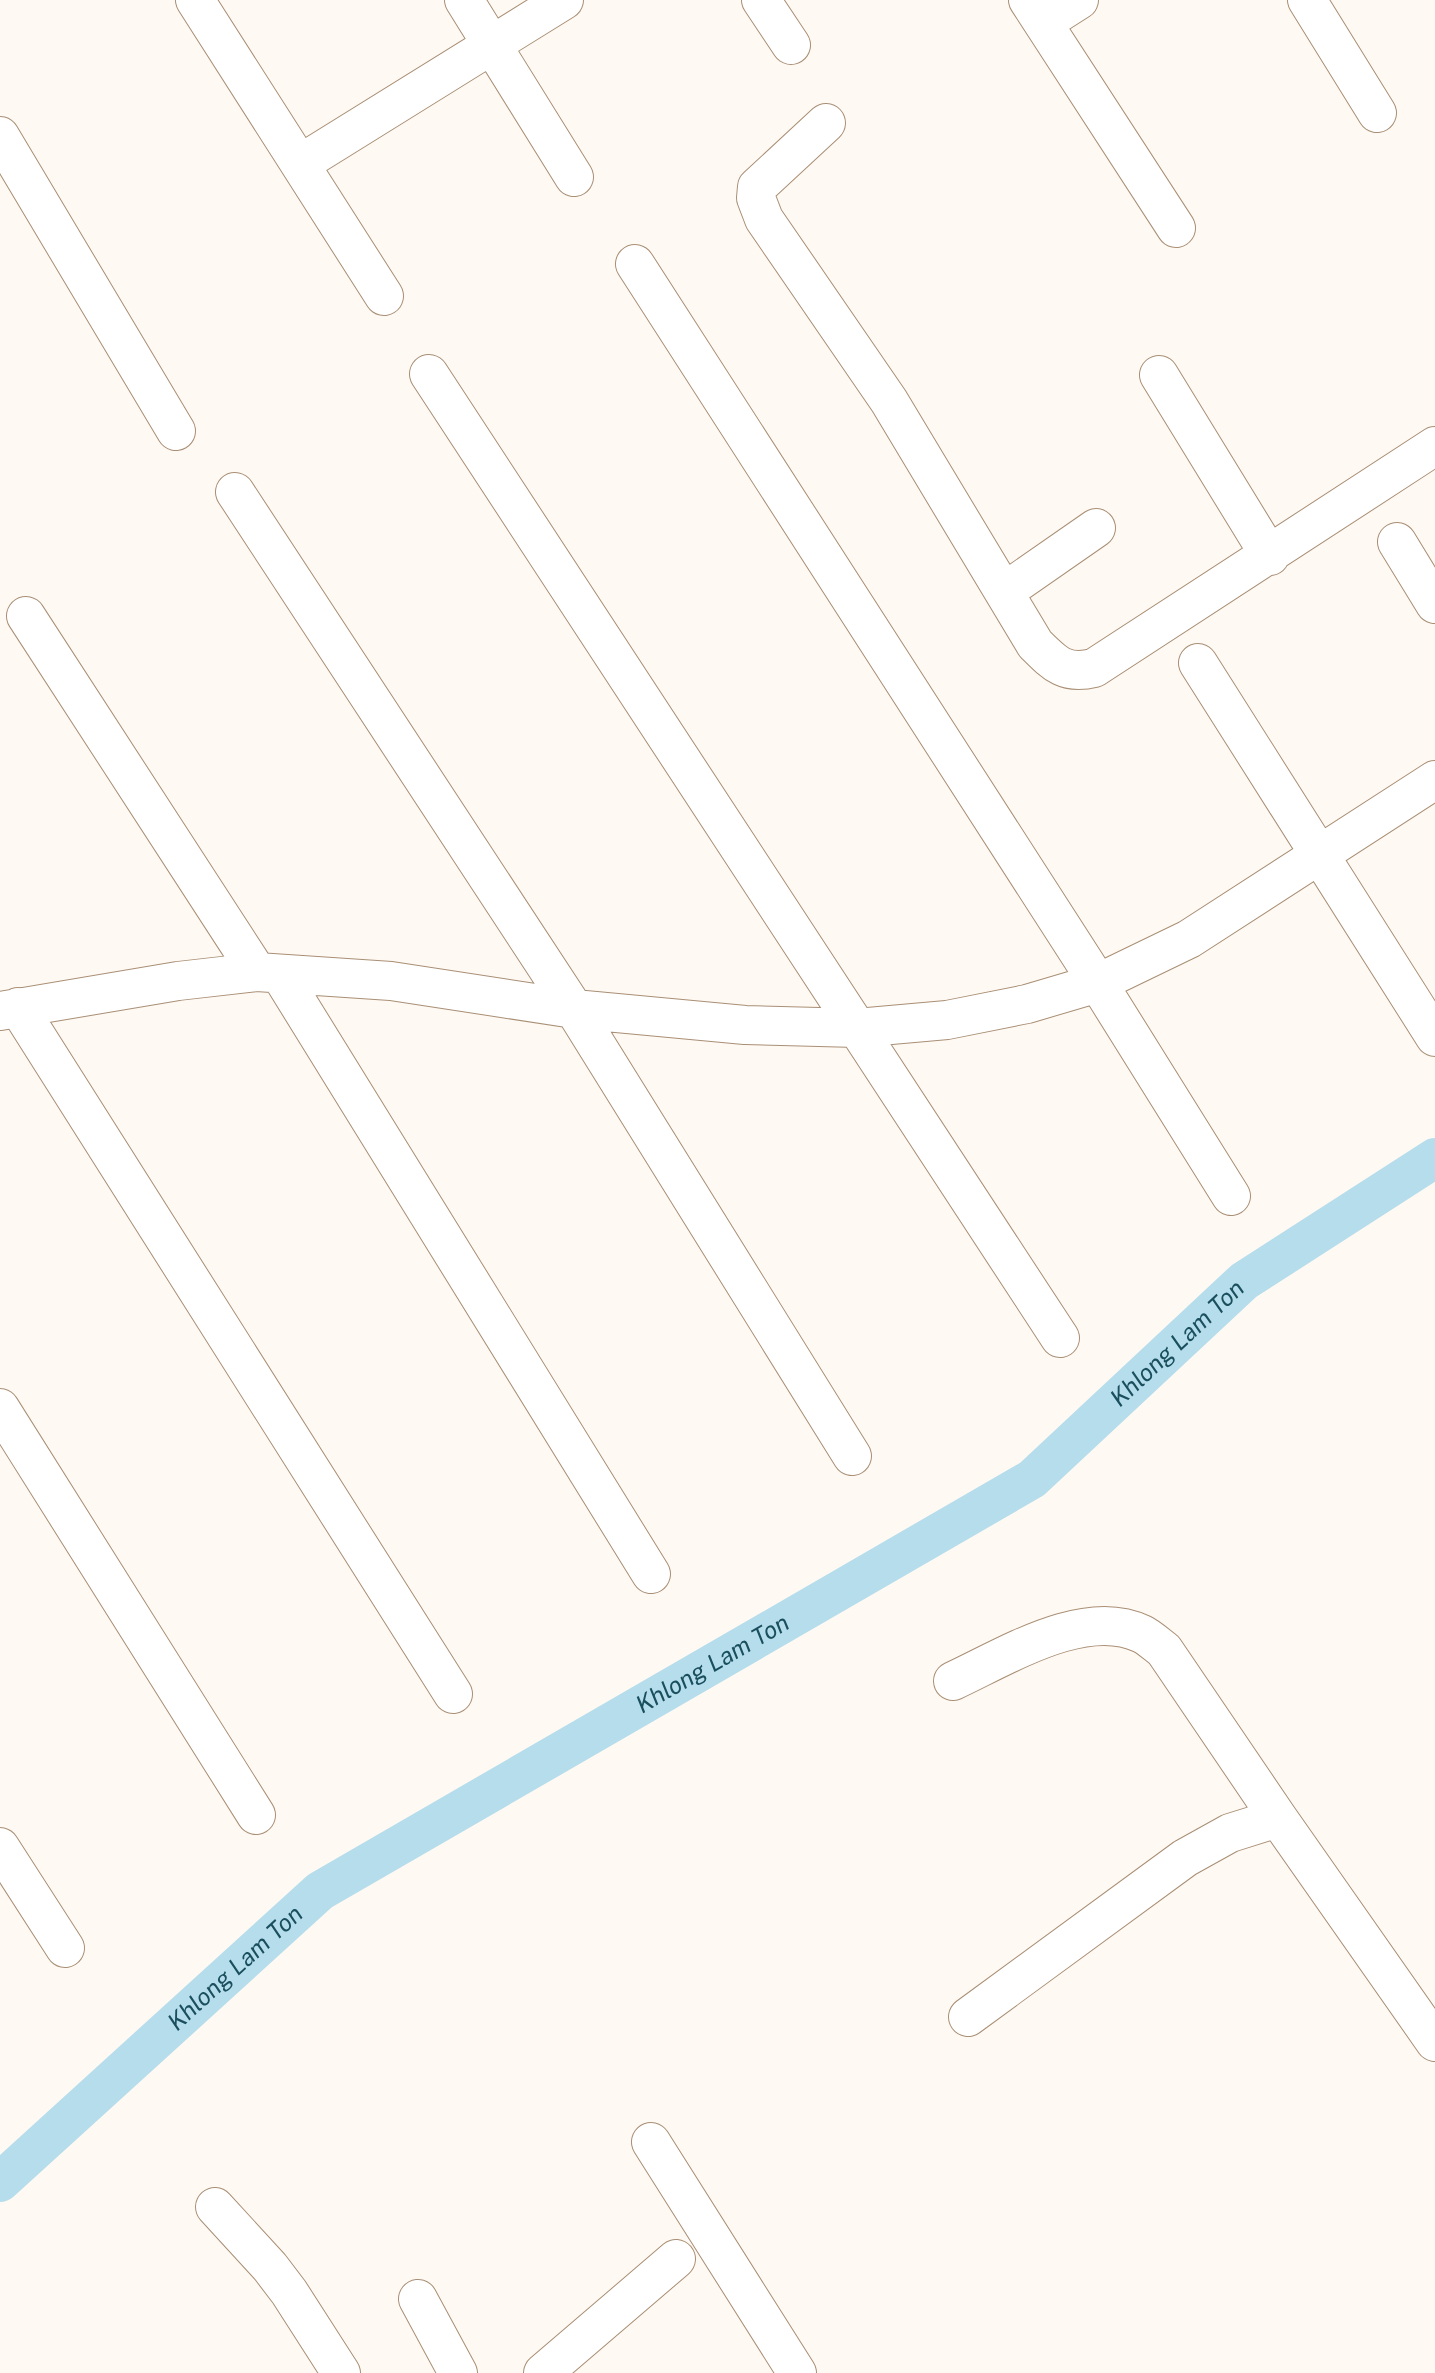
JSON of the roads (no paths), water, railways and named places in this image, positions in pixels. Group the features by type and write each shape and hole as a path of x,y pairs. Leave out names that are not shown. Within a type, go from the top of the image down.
{"street":[{"path":"195,0 384,296"},
{"path":"464,0 574,177"},
{"path":"300,164 564,0"},
{"path":"761,0 791,45"},
{"path":"1079,0 1036,11 1176,228"},
{"path":"1307,0 1377,113"},
{"path":"826,123 757,187 756,198 764,219 889,401 1035,644 1058,665 1070,671 1094,668 1270,556 1435,446"},
{"path":"0,136 176,431"},
{"path":"635,264 1098,983 1231,1196"},
{"path":"429,374 1060,1338"},
{"path":"1159,375 1270,556"},
{"path":"235,492 574,1009 852,1456"},
{"path":"1004,592 1096,528"},
{"path":"1397,542 1435,604"},
{"path":"26,616 268,973 651,1574"},
{"path":"1198,663 1435,1037"},
{"path":"453,1694 9,1009 178,981 268,973 391,981 574,1009 745,1025 857,1028 947,1020 1027,1004 1098,983 1189,939 1435,780"},
{"path":"0,1408 256,1815"},
{"path":"953,1681 1034,1643 1076,1629 1112,1625 1142,1634 1164,1650 1435,2042"},
{"path":"968,2017 1185,1858 1230,1833 1278,1818"},
{"path":"0,1847 65,1948"},
{"path":"651,2142 797,2373"},
{"path":"215,2207 289,2292 341,2373"},
{"path":"544,2373 676,2259"},
{"path":"418,2300 458,2373"}],"waterway":[{"name":"Khlong Lam Ton","path":"0,2182 320,1891 1032,1479 1244,1281 1435,1158"}]}
